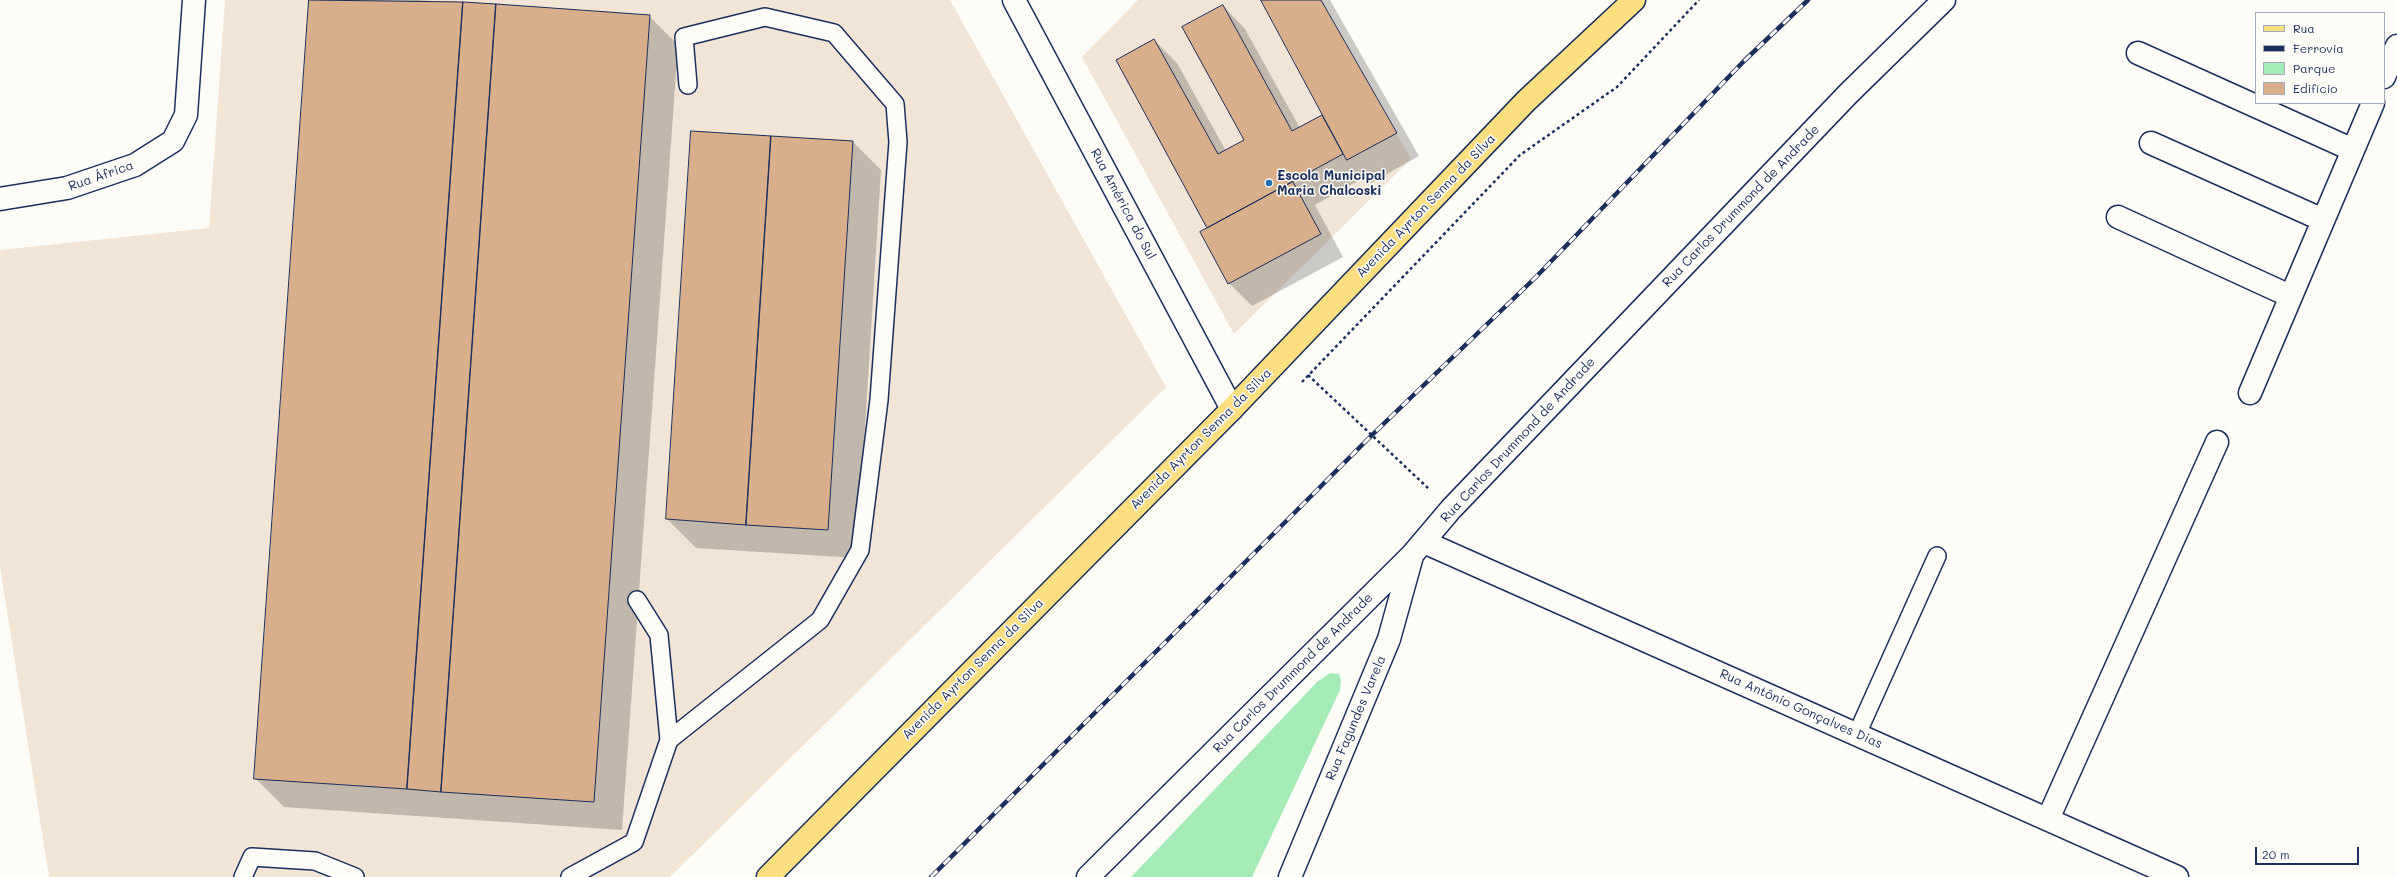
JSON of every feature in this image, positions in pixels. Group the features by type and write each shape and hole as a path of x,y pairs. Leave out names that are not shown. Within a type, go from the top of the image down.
{"main road":[{"name":"Avenida Ayrton Senna da Silva","path":"768,877 1232,409 1526,101 1634,0"}],"street":[{"name":"Rua África","path":"0,199 67,188 135,166 173,141 186,115 194,0"},
{"name":"Rua América do Sul","path":"1014,0 1232,409"},
{"name":"Rua Carlos Drummond de Andrade","path":"1088,877 1418,548 1451,509 1848,94 1944,0"},
{"path":"2385,75 2397,46"},
{"path":"2138,53 2353,150"},
{"path":"2250,393 2373,104"},
{"path":"2151,143 2323,220"},
{"path":"2118,217 2290,296"},
{"path":"2048,819 2217,442"},
{"name":"Rua Antônio Gonçalves Dias","path":"1418,548 1857,734 2177,877"},
{"name":"Rua Fagundes Varela","path":"1290,877 1389,639 1418,548"}],"lane":[{"path":"669,740 820,620 860,550 879,400 898,142 895,104 834,33 765,17 684,36 688,84"},
{"path":"1857,734 1937,556"},
{"path":"570,877 634,842 669,740 659,634 637,600"},
{"path":"243,877 252,857 315,861 355,877"}],"path":[{"path":"1297,387 1520,155 1616,87 1700,0"},
{"path":"1308,375 1451,509"}],"shaded area":[{"path":"225,0 950,0 1166,387 670,877 49,877 0,567 0,250 209,228"},
{"name":"Escola Municipal Maria Chalcoski","path":"1138,0 1321,0 1411,159 1234,334 1082,57"}],"green space":[{"path":"1330,673 1339,674 1341,680 1340,690 1252,877 1131,877 1317,682"}],"building":[{"path":"309,0 463,2 407,789 254,779"},
{"path":"1261,0 1321,0 1397,133 1347,160"},
{"path":"463,2 496,4 441,792 407,789"},
{"path":"496,4 650,15 594,802 441,792"},
{"path":"1223,5 1292,131 1322,115 1343,154 1207,228 1116,60 1154,39 1218,154 1244,140 1182,27"},
{"path":"691,131 771,136 746,525 666,519"},
{"path":"771,136 853,141 828,530 746,525"},
{"path":"1293,182 1321,234 1228,284 1200,232"}],"railway":[{"path":"931,877 1371,436 1536,277 1744,61 1808,0"}],"place":[{"name":"Escola Municipal Maria Chalcoski","path":"1269,183"}]}
